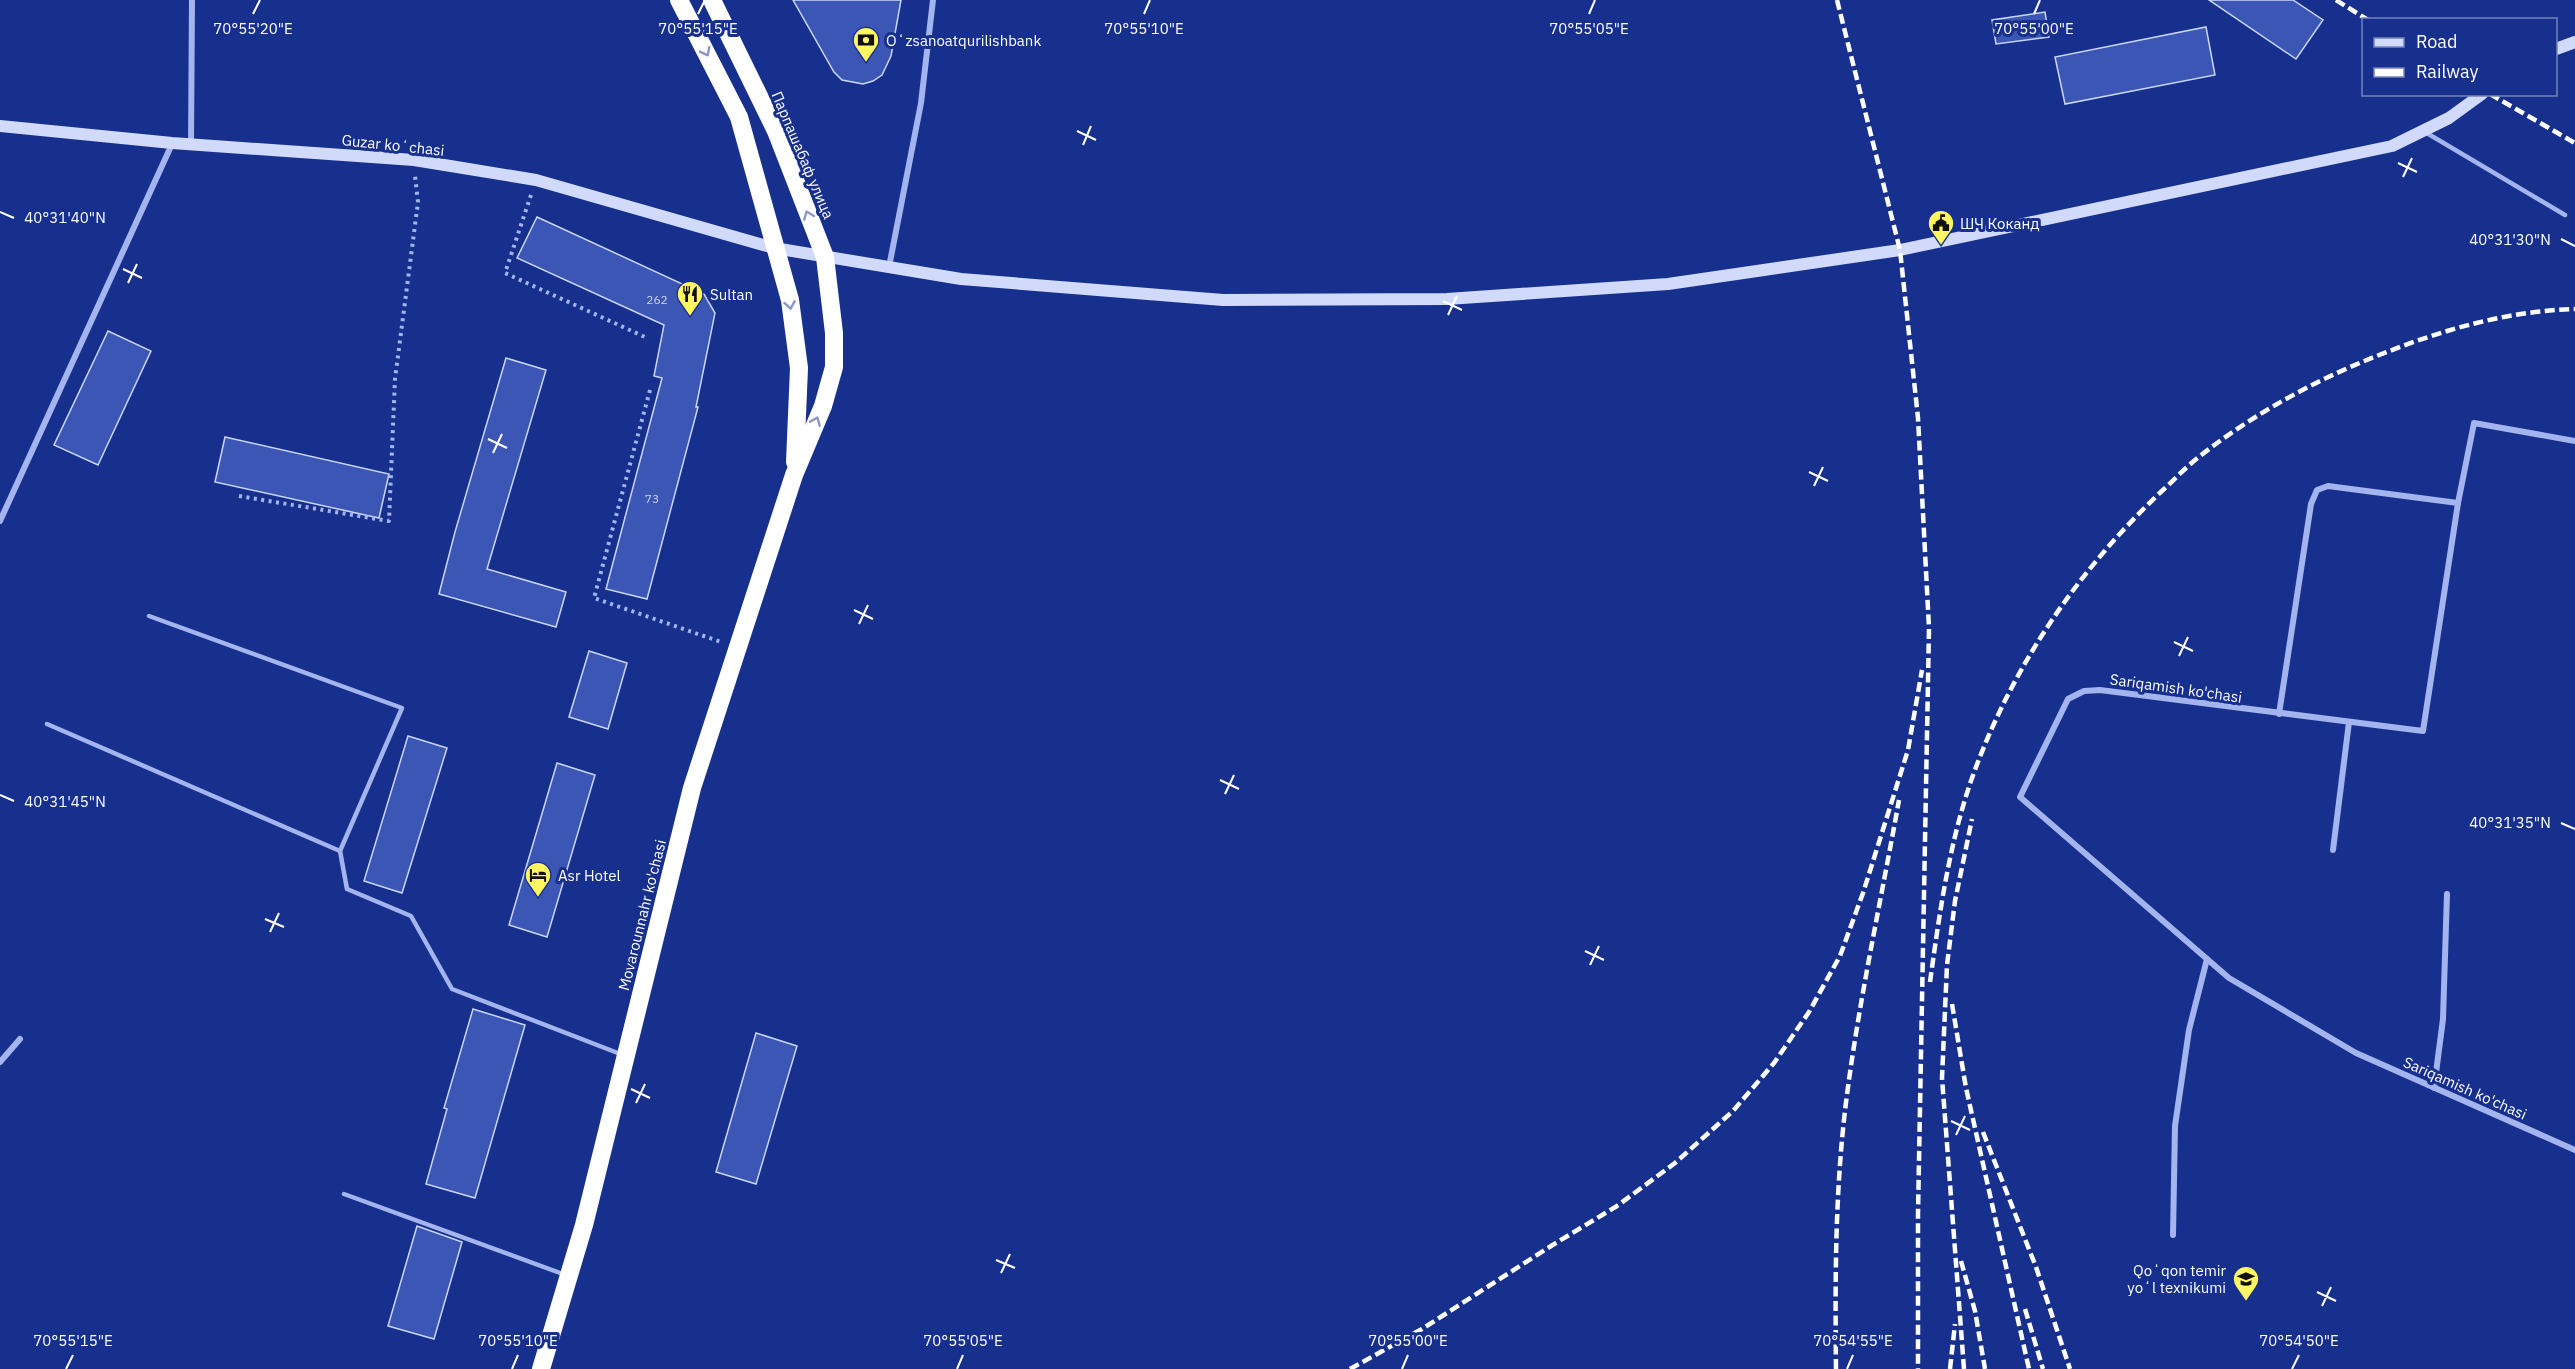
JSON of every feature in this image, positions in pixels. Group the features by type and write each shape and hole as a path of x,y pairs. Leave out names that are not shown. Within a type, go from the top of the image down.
{"highway":[{"path":"679,0 739,117 774,249"},
{"name":"Парпашабаф улица","path":"712,0 776,131 825,257 834,333"},
{"name":"Movarounnahr ko'chasi","path":"774,249 790,300 799,368 794,475"},
{"name":"Movarounnahr ko'chasi","path":"541,1369 569,1276 692,788 794,475 823,406 834,367 834,333"}],"main road":[{"path":"2557,48 2571,41 2575,42"},
{"name":"Guzar koʻchasi","path":"0,126 172,143 414,160 536,180 774,249 961,279 1223,300 1447,299 1668,284 1900,250 2392,146 2449,118 2479,96"}],"street":[{"path":"190,144 192,0"},
{"path":"889,267 921,103 933,0"},
{"path":"0,521 172,143"},
{"name":"Sariqamish ko'chasi","path":"2575,441 2474,423 2458,503 2423,731 2100,690 2084,691 2068,699 2020,797 2229,978 2356,1053 2575,1150"},
{"path":"2279,714 2311,504 2317,490 2328,486 2458,503"},
{"path":"2333,850 2349,722"},
{"path":"2434,1088 2443,1019 2447,894"},
{"path":"2173,1235 2175,1125 2189,1030 2207,959"},
{"path":"0,1062 20,1039"}],"lane":[{"path":"2423,130 2565,215"},
{"path":"149,616 402,708 340,851 347,889 411,916 452,989 626,1056"},
{"path":"47,724 340,851"},
{"path":"344,1194 569,1276"}],"path":[{"path":"239,496 389,521 395,379 418,202 414,160"},
{"path":"536,180 505,273 645,337"},
{"path":"650,390 594,598 738,648"}],"building":[{"path":"793,0 901,0 891,56 882,75 863,84 842,80 834,72"},
{"path":"2209,0 2293,0 2323,20 2296,59"},
{"path":"2045,12 2049,37 1996,44 1992,20"},
{"path":"2206,27 2215,75 2065,104 2055,57"},
{"path":"537,217 704,294 715,313 696,407 698,407 647,599 606,589 662,378 654,376 664,325 517,258"},
{"path":"108,331 151,351 98,465 54,445"},
{"path":"506,358 546,370 487,569 566,592 556,627 439,594"},
{"path":"225,437 389,474 379,518 215,482"},
{"path":"589,651 627,663 608,729 569,717"},
{"path":"408,736 447,748 402,893 364,881"},
{"path":"557,763 595,775 547,937 509,925"},
{"path":"473,1009 525,1025 475,1198 426,1184 447,1109 444,1108"},
{"path":"756,1033 797,1046 756,1184 716,1172"},
{"path":"417,1226 462,1242 434,1339 388,1326"}],"railway":[{"path":"1837,0 1900,250 1918,418 1929,628 1918,1214 1918,1369"},
{"path":"2336,0 2365,18"},
{"path":"2493,96 2575,143"},
{"path":"1930,982 1942,901 1959,820 1976,767 1992,728 2010,690 2053,618 2104,551 2133,520 2190,464 2221,440 2266,410 2314,384 2410,343 2456,328 2527,313 2575,309"},
{"path":"1350,1369 1422,1329 1617,1206 1675,1163 1733,1111 1774,1063 1809,1012 1840,956 1863,893 1908,750 1922,670"},
{"path":"1836,1369 1840,1158 1859,1015 1899,800"},
{"path":"1964,1369 1942,1078 1947,965 1955,901 1972,819"},
{"path":"1952,1004 1966,1088 2029,1369"},
{"path":"1983,1132 2036,1267 2070,1369"},
{"path":"1961,1261 1975,1311 1985,1369"},
{"path":"2025,1309 2043,1369"},
{"path":"1950,1369 1955,1324"}],"place":[{"name":"Oʻzsanoatqurilishbank","path":"866,63"},
{"name":"ШЧ Коканд","path":"1941,246"},
{"name":"Sultan","path":"690,317"},
{"name":"Asr Hotel","path":"538,898"},
{"name":"Qoʻqon temir yoʻl texnikumi","path":"2246,1302"}]}
